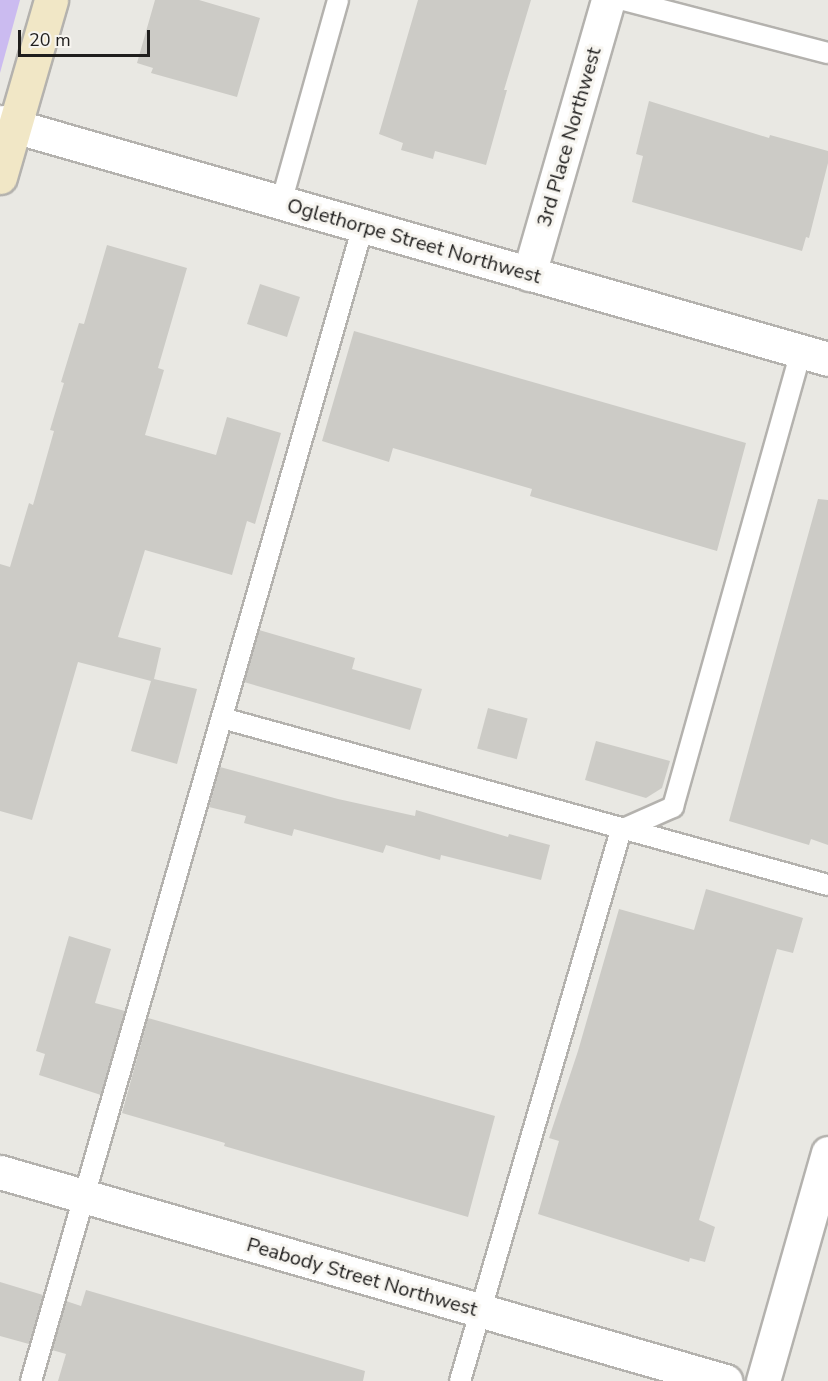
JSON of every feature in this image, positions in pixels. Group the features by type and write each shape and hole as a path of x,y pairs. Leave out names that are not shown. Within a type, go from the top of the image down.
{"street":[{"path":"0,177 7,124 51,0"},
{"name":"3rd Place Northwest","path":"529,274 608,0"},
{"name":"Oglethorpe Street Northwest","path":"7,124 814,355"},
{"path":"763,1381 828,1153"},
{"name":"Peabody Street Northwest","path":"0,1172 725,1381"}],"lane":[{"path":"281,202 338,0"},
{"path":"624,0 828,54"},
{"path":"31,1381 363,226"},
{"path":"460,1381 621,830 673,807 814,355"},
{"path":"222,718 621,830 828,885"}],"shaded area":[{"path":"0,0 20,0 0,73"}],"building":[{"path":"155,0 199,0 260,18 237,97 151,73 153,68 137,63"},
{"path":"418,0 531,0 504,90 507,90 486,165 435,151 433,159 401,150 403,143 379,134"},
{"path":"649,101 769,138 770,135 828,151 828,163 809,238 806,237 802,251 632,202 643,156 636,154"},
{"path":"107,245 187,268 158,368 164,370 145,435 216,455 227,417 281,433 255,524 247,521 232,575 145,550 118,637 161,648 154,679 197,689 177,764 131,751 151,681 78,662 32,820 0,811 0,564 10,567 29,503 33,505 54,431 50,430 64,383 61,382 79,323 84,324"},
{"path":"260,284 300,297 287,337 247,324"},
{"path":"354,331 746,443 717,551 530,496 532,489 393,448 389,462 322,441"},
{"path":"818,499 828,500 828,845 811,839 809,845 729,821"},
{"path":"259,630 355,658 352,669 422,689 410,730 244,682"},
{"path":"488,708 528,719 517,759 477,749"},
{"path":"596,741 670,761 662,788 646,798 585,780"},
{"path":"220,767 338,799 415,816 416,810 508,837 509,834 550,845 541,880 441,855 440,860 386,845 383,853 294,829 292,836 244,823 246,816 209,807"},
{"path":"706,889 803,918 793,953 777,949 699,1220 715,1227 705,1262 690,1258 689,1262 538,1214 559,1141 549,1138 578,1051 619,909 694,930"},
{"path":"69,936 111,949 95,1003 125,1011 101,1095 39,1075 45,1054 36,1051"},
{"path":"148,1018 495,1116 468,1217 224,1146 225,1143 122,1113"},
{"path":"0,1282 43,1295 29,1344 0,1336"},
{"path":"86,1290 365,1371 363,1381 58,1381 66,1354 52,1350 66,1301 81,1306"}]}
